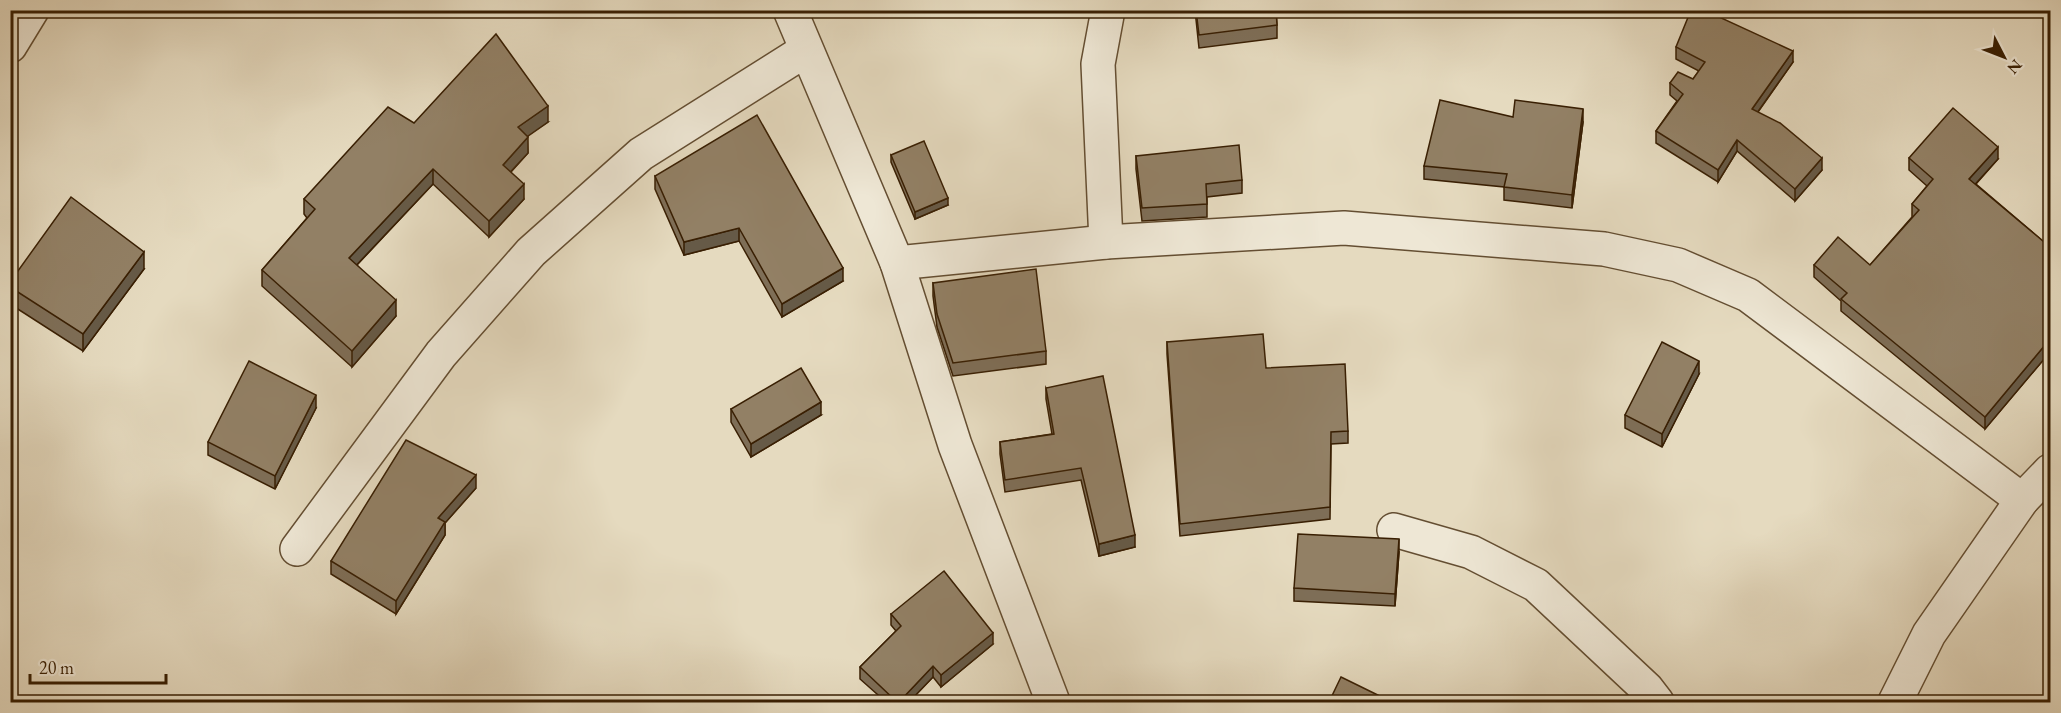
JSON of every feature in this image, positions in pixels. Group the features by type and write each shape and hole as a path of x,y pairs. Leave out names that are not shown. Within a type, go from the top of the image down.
{"street":[{"path":"10,46 32,10"},
{"path":"790,10 897,263 955,445 1053,702"},
{"path":"1106,242 1098,64 1108,10"},
{"path":"297,549 441,354 531,252 641,154 806,50"},
{"path":"897,263 1106,242 1344,228 1604,249 1678,265 1748,295 2022,500"},
{"path":"1895,702 1929,634 2022,500 2050,471"},
{"path":"1394,530 1472,552 1536,585 1647,689 1657,702"}],"building":[{"path":"1196,10 1276,10 1277,25 1199,35"},
{"path":"1691,10 1704,10 1793,51 1752,109 1780,123 1822,158 1795,189 1737,140 1718,170 1656,131 1683,94 1670,83 1678,72 1693,79 1705,62 1676,47"},
{"path":"496,34 548,106 518,127 528,137 503,165 524,184 489,221 433,169 349,258 396,300 352,351 262,270 315,209 304,199 388,107 414,123"},
{"path":"1440,100 1513,117 1515,100 1583,109 1572,195 1504,187 1507,174 1424,166"},
{"path":"1953,108 1998,147 1969,179 2050,247 2050,339 1985,417 1841,299 1847,293 1814,265 1838,237 1870,265 1919,210 1912,204 1933,179 1909,158"},
{"path":"757,115 843,268 782,304 739,228 684,242 655,176"},
{"path":"924,141 948,198 915,212 891,155"},
{"path":"1239,145 1242,180 1206,184 1207,204 1142,208 1136,156"},
{"path":"71,197 144,252 83,334 10,287 10,282"},
{"path":"1036,269 1046,351 953,363 937,314 933,283"},
{"path":"1263,334 1266,368 1345,364 1348,431 1331,432 1330,507 1180,524 1167,342"},
{"path":"1662,342 1699,361 1662,434 1625,415"},
{"path":"249,361 316,395 275,476 208,442"},
{"path":"801,368 821,402 751,444 731,409"},
{"path":"1103,376 1135,535 1099,544 1081,468 1005,480 1000,442 1054,434 1046,388"},
{"path":"406,440 476,475 438,518 445,522 396,601 331,561"},
{"path":"1298,534 1399,539 1395,594 1294,588"},
{"path":"944,571 993,633 941,675 933,666 897,702 860,667 901,626 891,614"},
{"path":"1341,677 1392,702 1329,702"}]}
